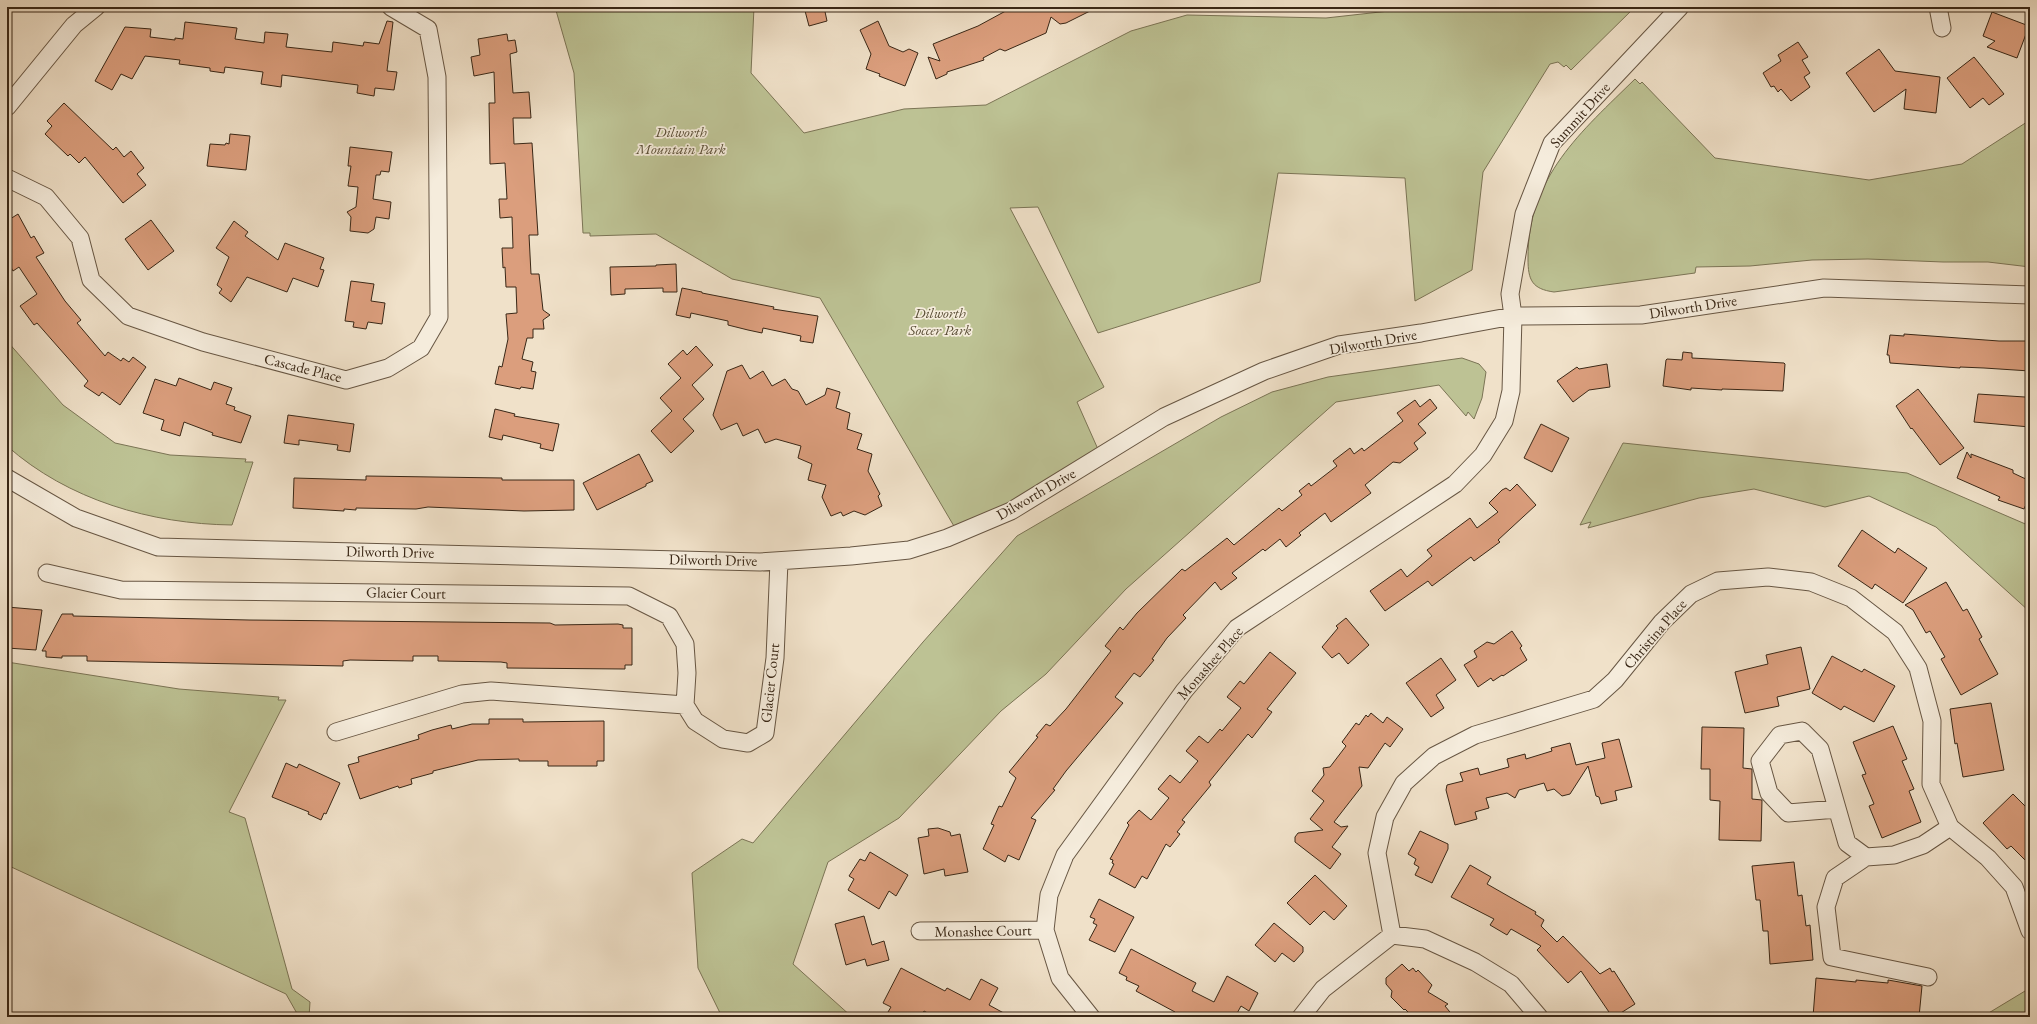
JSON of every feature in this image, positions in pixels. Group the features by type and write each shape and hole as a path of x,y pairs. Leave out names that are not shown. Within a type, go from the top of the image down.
{"street":[{"path":"7,108 74,25 96,7"},
{"name":"Cascade Place","path":"7,178 46,198 80,238 92,280 128,316 203,342 346,380 388,368 421,348 439,317 438,78 428,29 390,7"},
{"name":"Summit Drive","path":"1513,316 1510,294 1524,214 1552,143 1680,7"},
{"path":"1938,7 1942,28"},
{"name":"Dilworth Drive","path":"7,478 76,518 158,547 760,562 909,550 947,538 1011,511 1164,417 1264,371 1339,345 1421,333 1513,316 1641,315 1824,288 2030,295"},
{"name":"Monashee Place","path":"1091,1017 1060,978 1045,930 1049,895 1065,855 1184,691 1237,628 1455,484 1483,455 1504,421 1511,391 1513,316"},
{"name":"Glacier Court","path":"47,573 121,590 629,596 669,616 685,644 687,673 685,706 695,721 723,739 748,743 765,733 775,658 779,561"},
{"name":"Christina Place","path":"1392,934 1377,853 1385,816 1404,783 1434,756 1475,735 1594,700 1616,680 1662,622 1691,594 1718,581 1768,577 1811,582 1851,598 1894,632 1918,668 1932,721 1931,784 1950,827 1988,858 2014,887 2030,931"},
{"path":"336,732 462,694 491,691 685,706"},
{"path":"1837,809 1788,813 1769,793 1760,761 1780,735 1802,731 1820,749 1847,843 1866,857"},
{"path":"1928,977 1832,957 1826,907 1835,878 1866,857 1894,855 1923,845 1950,827"},
{"name":"Monashee Court","path":"920,931 1045,930"},
{"path":"1300,1017 1323,989 1392,934 1425,939 1474,962 1511,984 1539,1017"}],"green space":[{"path":"555,7 754,7 751,73 804,133 904,109 986,105 1131,31 1187,15 1326,18 1425,7 1635,7 1571,70 1566,65 1564,67 1558,62 1550,64 1483,172 1472,270 1415,301 1405,178 1278,173 1260,282 1098,333 1038,207 1010,208 1104,387 1077,402 1101,456 958,533 820,298 732,279 656,234 590,236 590,233 583,233 574,73"},
{"path":"1635,79 1640,84 1642,82 1715,158 1869,180 1962,164 2030,120 2030,267 1988,262 1868,259 1812,260 1750,266 1696,267 1695,273 1554,292 1541,289 1536,286 1530,278 1528,259 1530,230 1537,204 1547,180 1561,158 1578,137"},
{"path":"7,341 63,405 115,443 170,455 246,459 245,462 253,462 232,525 202,524 171,520 141,514 112,505 56,481 31,465 7,446"},
{"path":"1462,358 1479,364 1486,372 1482,398 1474,419 1468,412 1466,416 1439,385 1336,402 1126,589 1046,674 1001,711 899,818 828,862 793,964 852,1017 722,1017 698,968 692,873 742,839 753,843 923,642 1017,536 1221,417 1272,392 1328,377"},
{"path":"1623,443 1907,473 2030,526 2030,761 2026,756 2029,611 1936,527 1869,496 1825,507 1754,489 1699,498 1588,528 1591,522 1580,525"},
{"path":"7,662 179,689 279,697 278,700 286,700 229,812 245,818 292,989 310,1002 309,1017 305,1017 302,1012 302,1017 299,1017 286,994 7,865"},
{"path":"2030,988 2030,1017 1982,1017"}],"building":[{"path":"804,7 824,7 827,21 809,26"},
{"path":"1013,7 1098,7 1066,23 1060,24 1051,17 1046,33 1005,51 1000,49 983,58 984,60 947,72 947,74 936,79 928,57 940,61 933,44 978,26"},
{"path":"1992,12 2029,26 2017,58 1987,47 1995,41 1983,36"},
{"path":"387,21 393,22 387,71 397,72 394,90 375,88 374,96 357,93 358,85 282,75 281,87 261,84 263,72 225,67 224,73 210,71 210,68 179,64 180,60 145,56 132,79 121,74 112,90 95,81 125,27 151,29 150,37 175,40 175,38 183,39 185,22 237,28 235,39 264,43 265,32 288,34 286,47 332,52 333,42 363,46 364,42 379,44"},
{"path":"878,21 889,46 903,52 909,49 918,53 905,86 879,76 880,74 866,69 871,54 860,30"},
{"path":"507,34 508,41 515,40 517,52 510,54 513,93 529,92 531,118 513,118 514,144 532,143 538,235 529,235 531,274 539,274 543,310 550,315 543,320 544,329 533,329 533,338 527,338 522,359 533,362 531,371 536,372 533,389 521,387 520,389 495,384 499,366 502,367 508,339 506,314 517,313 516,287 506,287 505,267 503,268 502,248 513,248 512,217 500,218 499,199 507,199 505,163 490,164 489,103 495,103 494,72 474,76 471,57 480,55 478,39"},
{"path":"1798,42 1808,57 1802,60 1810,73 1804,77 1810,87 1791,101 1781,89 1778,92 1774,86 1771,87 1763,73 1781,61 1778,55"},
{"path":"1879,49 1895,71 1940,77 1936,113 1904,109 1906,89 1874,112 1846,73"},
{"path":"1974,57 2004,94 1989,105 1983,98 1970,108 1947,78"},
{"path":"64,103 113,150 116,147 124,157 131,151 144,168 137,174 146,185 123,203 85,157 79,163 70,154 68,156 45,134 52,126 47,121"},
{"path":"230,134 250,136 246,170 207,166 210,144 229,144"},
{"path":"350,147 392,152 389,172 381,171 380,175 376,175 373,199 391,202 389,219 376,217 374,229 368,233 350,231 351,217 347,212 356,207 358,187 348,186 351,166 348,166"},
{"path":"18,214 31,238 34,236 44,253 36,257 65,301 81,320 77,323 105,356 108,352 121,361 123,358 129,362 133,357 146,367 120,405 102,392 99,396 84,386 88,381 37,323 34,325 20,306 37,294 19,267 13,271 7,260 7,221"},
{"path":"151,220 174,251 148,270 125,239"},
{"path":"234,221 248,232 245,236 278,260 285,243 324,258 320,269 324,270 318,287 293,278 287,292 247,277 231,302 219,293 222,289 217,285 229,257 216,248"},
{"path":"676,264 677,292 663,292 663,288 625,289 625,294 611,295 610,267"},
{"path":"351,281 374,284 371,301 385,303 382,324 368,322 366,329 353,327 354,322 345,321"},
{"path":"682,288 774,307 773,309 818,316 813,343 800,341 801,336 763,328 762,333 728,325 728,321 691,313 690,318 676,315"},
{"path":"1904,334 1999,341 2030,341 2030,371 1890,363 1889,355 1887,355 1890,335 1904,336"},
{"path":"696,346 713,365 692,385 704,399 683,419 694,431 671,453 651,431 672,411 660,398 681,378 668,364 683,350 687,355"},
{"path":"1683,352 1692,353 1692,358 1784,363 1783,391 1691,388 1691,390 1663,386 1666,360 1682,360"},
{"path":"1607,364 1610,387 1589,390 1573,402 1557,381 1577,367 1579,369"},
{"path":"742,365 750,379 763,371 772,386 785,379 792,389 798,391 806,405 825,395 827,388 840,392 836,408 850,413 847,429 862,434 857,449 872,454 868,471 880,494 878,496 882,506 865,515 854,511 843,516 841,512 831,516 822,497 826,485 808,480 812,464 798,458 801,446 776,439 765,443 758,429 743,436 737,423 721,430 713,415 727,371"},
{"path":"179,378 211,390 214,382 232,388 226,404 235,407 234,410 251,416 241,443 212,435 213,433 184,422 180,436 161,430 164,420 143,413 155,379 176,386"},
{"path":"1918,389 1964,448 1940,465 1912,428 1911,429 1896,406"},
{"path":"1978,394 2025,397 2030,399 2030,427 1974,422"},
{"path":"1430,399 1437,408 1418,424 1426,433 1414,443 1418,449 1400,463 1393,462 1365,485 1371,493 1331,522 1325,513 1299,533 1301,535 1286,547 1280,539 1265,551 1263,549 1232,573 1237,578 1221,590 1215,582 1183,615 1186,618 1167,638 1152,659 1154,660 1140,677 1134,673 1115,697 1123,703 1066,771 1053,789 1055,790 1031,818 1036,820 1019,860 1008,855 1005,862 983,849 994,825 991,824 999,806 1002,807 1016,778 1009,772 1038,737 1036,736 1046,724 1050,726 1066,709 1111,651 1105,646 1120,627 1123,630 1137,613 1182,569 1185,571 1227,538 1234,545 1279,508 1282,511 1302,495 1299,491 1309,483 1311,486 1337,466 1333,461 1350,448 1354,454 1362,448 1364,451 1403,421 1397,413 1415,400 1420,407"},
{"path":"495,409 515,414 514,416 559,424 553,451 540,448 541,444 503,435 502,440 489,437"},
{"path":"288,415 354,424 350,452 337,450 338,445 299,440 299,445 284,443"},
{"path":"1541,424 1569,438 1552,472 1524,458"},
{"path":"1967,452 1971,458 1971,454 2013,470 2013,473 2030,481 2030,502 2027,502 2024,509 1998,500 2000,497 1957,478"},
{"path":"639,454 653,481 646,484 646,486 597,510 583,483"},
{"path":"366,476 502,478 502,480 574,480 574,510 524,511 428,507 416,509 356,508 356,510 344,509 344,511 293,508 294,478 366,480"},
{"path":"1517,484 1536,505 1498,540 1500,542 1474,561 1471,557 1432,586 1428,581 1385,611 1370,591 1401,569 1407,577 1432,556 1427,550 1470,518 1477,528 1498,512 1489,503 1502,490 1506,488 1510,491"},
{"path":"1862,530 1895,553 1898,548 1927,568 1903,603 1875,584 1872,589 1838,566"},
{"path":"1946,582 1963,611 1967,609 1982,637 1979,639 1998,674 1961,695 1941,659 1945,657 1930,631 1926,633 1913,610 1905,605"},
{"path":"7,607 42,610 36,650 7,648"},
{"path":"62,614 73,614 73,616 249,620 550,623 555,625 618,624 623,625 623,628 632,628 632,665 625,665 625,669 507,668 507,663 501,662 438,661 438,656 413,656 413,661 350,660 343,661 343,666 87,661 87,656 62,656 62,658 46,657 46,651 42,651"},
{"path":"1346,618 1369,645 1348,664 1339,653 1332,658 1322,647 1338,628 1336,626"},
{"path":"1512,631 1522,646 1520,648 1527,660 1503,676 1502,675 1493,681 1491,678 1478,687 1464,665 1477,657 1474,651 1487,642 1494,644"},
{"path":"1801,647 1810,689 1777,697 1779,706 1745,713 1735,672 1768,664 1766,655"},
{"path":"1270,652 1296,673 1267,709 1272,712 1252,738 1248,734 1209,782 1211,785 1182,820 1185,822 1177,832 1180,834 1170,847 1166,844 1147,879 1142,876 1135,888 1109,874 1114,864 1112,863 1113,860 1110,859 1129,825 1127,823 1139,810 1151,820 1169,798 1158,789 1170,775 1180,783 1198,761 1186,751 1199,736 1208,743 1220,729 1222,731 1241,708 1227,697 1240,681 1244,684"},
{"path":"1832,656 1862,672 1864,669 1895,686 1874,722 1844,706 1841,710 1812,693"},
{"path":"1441,658 1456,680 1436,695 1444,708 1431,717 1406,683"},
{"path":"1991,703 2004,770 1963,777 1957,743 1955,744 1950,709"},
{"path":"1371,713 1383,723 1387,717 1403,729 1390,747 1385,743 1368,768 1359,767 1362,786 1334,822 1341,827 1348,826 1332,847 1341,854 1330,869 1295,842 1295,837 1298,833 1323,830 1310,819 1324,801 1312,791 1324,775 1323,768 1330,767 1346,746 1342,742 1356,723 1359,725 1366,715 1368,717"},
{"path":"489,719 523,719 523,722 604,721 604,761 597,761 597,766 548,766 548,761 519,761 519,759 478,760 433,771 433,773 411,779 412,784 399,788 398,786 360,799 348,765 359,762 358,757 419,739 418,735 432,730 451,725 452,729 472,724 489,724"},
{"path":"1893,726 1907,759 1902,761 1914,789 1909,791 1921,822 1882,838 1869,806 1874,804 1862,775 1866,774 1853,742"},
{"path":"1702,727 1744,728 1743,768 1752,769 1752,799 1762,800 1761,841 1719,840 1720,801 1710,800 1710,769 1701,769"},
{"path":"1619,739 1632,787 1615,791 1617,800 1601,804 1599,797 1596,796 1588,766 1570,794 1562,796 1554,789 1547,791 1544,783 1519,790 1515,798 1507,793 1486,798 1489,808 1475,812 1477,819 1455,825 1446,790 1447,785 1463,781 1460,773 1478,768 1480,775 1509,767 1507,759 1525,754 1526,759 1552,751 1551,748 1570,743 1576,765 1605,758 1602,743"},
{"path":"286,763 297,768 299,764 340,783 326,814 324,813 321,820 308,814 309,812 272,797"},
{"path":"2013,794 2030,811 2030,865 2011,846 2007,849 1983,823"},
{"path":"938,828 950,832 951,836 960,834 968,872 945,876 944,869 924,874 918,838 929,836 928,829"},
{"path":"1420,831 1448,844 1448,849 1432,883 1415,875 1419,867 1414,864 1416,859 1408,854"},
{"path":"870,852 908,875 896,896 889,891 879,909 848,890 854,879 849,876 860,859 865,861"},
{"path":"1794,862 1798,896 1802,895 1806,926 1810,925 1813,960 1770,964 1768,931 1763,931 1760,900 1756,900 1752,866"},
{"path":"1470,865 1491,877 1487,884 1536,912 1535,914 1544,920 1541,926 1557,942 1563,936 1600,974 1610,968 1612,972 1614,971 1635,1004 1616,1016 1611,1015 1581,971 1568,983 1537,950 1541,946 1511,929 1507,935 1490,925 1494,919 1451,897"},
{"path":"1315,875 1347,906 1334,920 1324,911 1310,925 1287,903"},
{"path":"1099,899 1134,917 1115,952 1089,940 1097,925 1093,923 1095,919 1090,917"},
{"path":"864,916 872,945 884,941 889,960 867,966 865,959 846,965 835,924"},
{"path":"1274,923 1303,947 1303,952 1294,962 1282,953 1275,962 1255,945"},
{"path":"1131,949 1196,983 1192,991 1214,1002 1227,976 1258,993 1249,1011 1241,1006 1235,1017 1173,1017 1175,1012 1136,991 1139,986 1126,980 1127,977 1119,973"},
{"path":"1402,964 1409,971 1413,968 1416,972 1418,970 1432,985 1428,992 1448,1004 1445,1006 1454,1017 1413,1017 1391,997 1392,991 1386,984 1386,978"},
{"path":"901,968 945,991 947,988 970,1000 981,979 998,988 989,1005 1011,1017 935,1017 924,1011 920,1017 898,1017 888,1012 891,1007 883,1003"},
{"path":"1816,978 1856,982 1856,980 1888,983 1888,980 1922,986 1919,1017 1813,1017"}],"park label":[{"name":"Dilworth Mountain Park","path":"681,140"},
{"name":"Dilworth Soccer Park","path":"940,322"}]}
